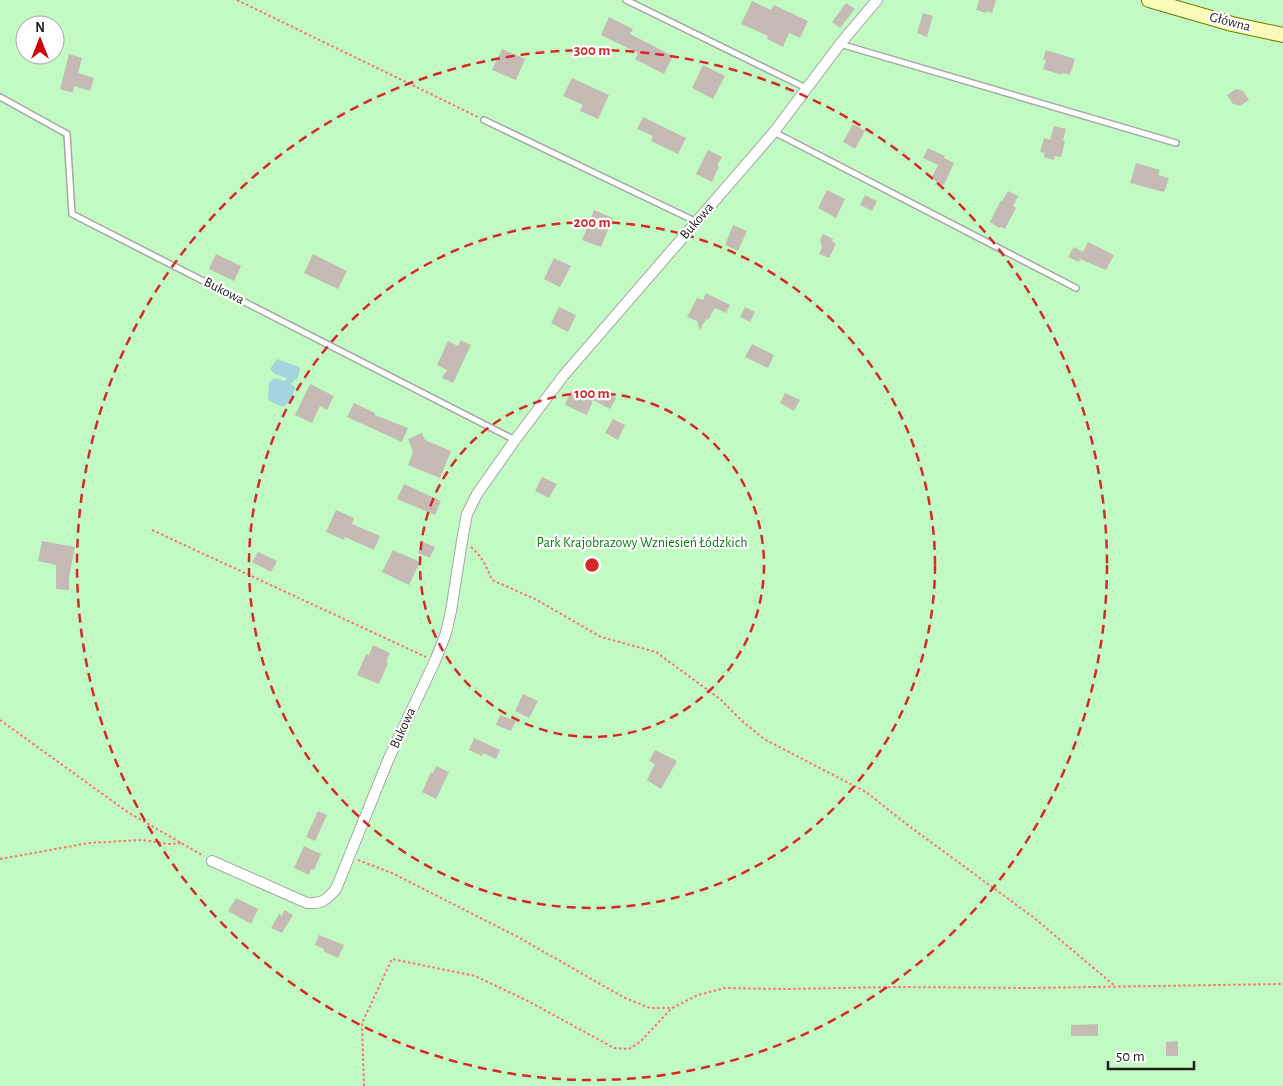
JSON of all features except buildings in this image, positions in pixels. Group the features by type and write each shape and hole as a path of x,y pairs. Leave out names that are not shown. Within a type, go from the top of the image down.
{"street":[{"name":"Bukowa","path":"212,861 307,903 318,904 327,899 336,889 389,758 435,661 446,632 452,611 467,514 477,494 564,375 774,132 840,44 877,0"},
{"name":"Główna","path":"1149,0 1232,24 1283,35"}],"lane":[{"path":"626,0 806,88"},
{"path":"840,44 1176,143"},
{"name":"Bukowa","path":"0,97 67,134 72,214 515,440"},
{"path":"484,120 696,222"},
{"path":"774,132 1076,288"}],"path":[{"path":"237,0 484,120"},
{"path":"152,530 435,661"},
{"path":"462,541 476,551 484,562 492,580 535,598 600,636 656,652 720,699 764,739 866,792 1033,918 1116,986"},
{"path":"0,720 129,814 212,861"},
{"path":"0,859 88,843 142,840 170,844 181,843"},
{"path":"349,856 392,873 518,937 624,997 650,1008 672,1008"},
{"path":"364,1086 362,1023 392,959 475,976 528,1001 614,1048 628,1049 640,1042 672,1008 698,994 725,988 1030,988 1283,984"}],"green space":[{"name":"Park Krajobrazowy Wzniesień Łódzkich","path":"0,0 1283,0 1283,1086 0,1086"}],"water":[{"path":"277,359 299,367 300,370 297,380 294,380 291,384 295,387 292,396 283,407 268,400 269,383 274,378 285,381 287,378 275,374 270,369"}]}
